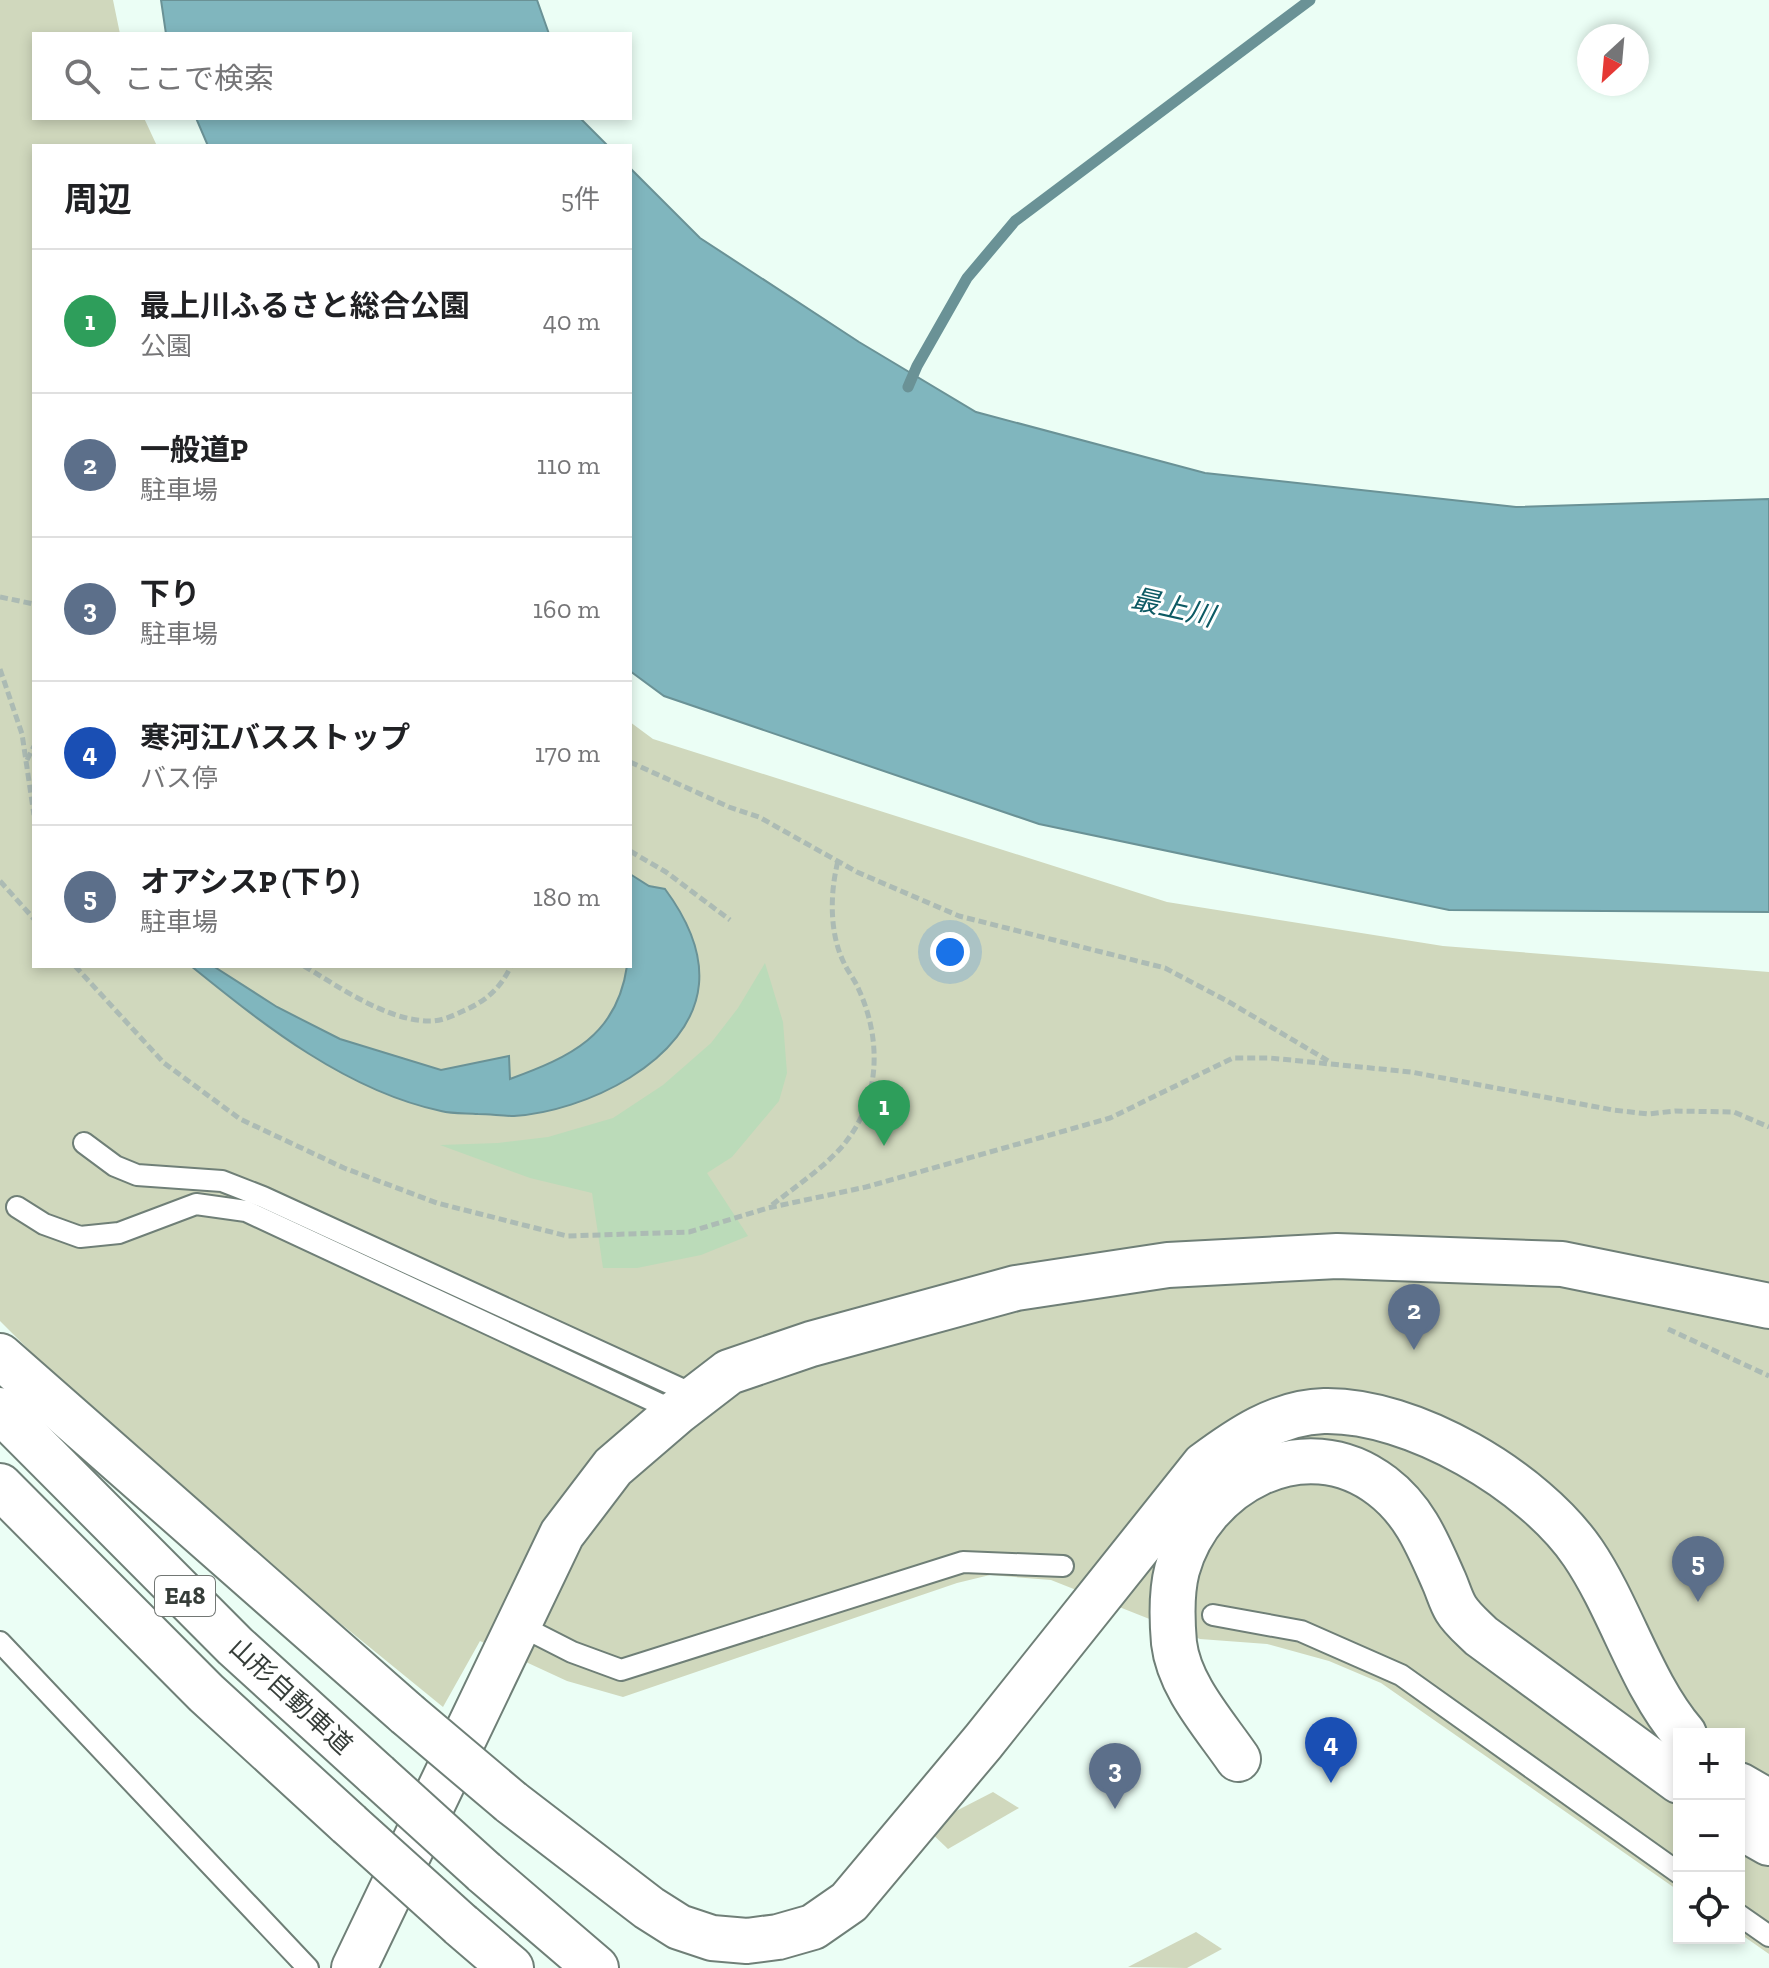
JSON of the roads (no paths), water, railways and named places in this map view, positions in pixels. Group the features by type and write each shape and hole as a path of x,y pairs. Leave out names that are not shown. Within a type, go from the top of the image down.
{"main road":[{"path":"354,1968 562,1534 613,1467 729,1372 811,1344 1016,1288 1168,1265 1337,1256 1562,1264 1769,1306"},
{"path":"0,1356 511,1802 649,1908 679,1927 712,1938 747,1941 778,1937 813,1927 849,1902 983,1742 1204,1465 1243,1436 1284,1419 1323,1411 1362,1414 1416,1431 1482,1461 1519,1487 1581,1550 1665,1708 1680,1728"},
{"name":"山形自動車道","path":"0,1410 235,1646 484,1872 596,1968"},
{"path":"1238,1759 1187,1684 1174,1647 1172,1611 1177,1571 1191,1536 1217,1504 1243,1480 1279,1464 1313,1461 1350,1467 1381,1485 1409,1510 1427,1541 1456,1609 1481,1636 1673,1777"},
{"name":"E48","path":"0,1486 206,1693 511,1968"},
{"path":"1745,1788 1769,1802"},
{"path":"1745,1829 1769,1843"},
{"path":"461,1925 501,1968"}],"lane":[{"path":"84,1143 115,1166 137,1175 222,1181 263,1197 687,1404"},
{"path":"17,1207 44,1224 80,1237 119,1233 196,1204 246,1211 687,1404"},
{"path":"517,1624 572,1652 621,1670 963,1562 1063,1566"},
{"path":"1213,1615 1301,1631 1401,1675 1678,1872"},
{"path":"0,1642 308,1968"},
{"path":"1745,1919 1769,1936"}],"water":[{"path":"161,0 537,0 548,32 166,32"},
{"path":"197,120 582,120 606,144 207,144"},
{"name":"最上川","path":"632,170 700,238 859,342 976,412 1205,473 1516,507 1769,499 1769,912 1449,910 1039,824 664,696 632,672"},
{"path":"632,875 649,886 665,889 685,922 695,946 699,971 692,1012 677,1037 656,1059 630,1078 571,1105 514,1116 446,1112 373,1088 308,1054 194,968 216,968 277,1007 340,1039 441,1070 509,1056 510,1079 552,1062 587,1040 613,1010 622,990 627,968 632,968"}],"waterway":[{"path":"908,387 967,278 1015,221 1310,0"}],"place":[{"name":"最上川ふるさと総合公園","path":"884,1146"},
{"name":"一般道P","path":"1414,1350"},
{"name":"オアシスP (下り)","path":"1698,1602"},
{"name":"寒河江バスストップ","path":"1331,1783"},
{"name":"下り","path":"1115,1809"}]}
